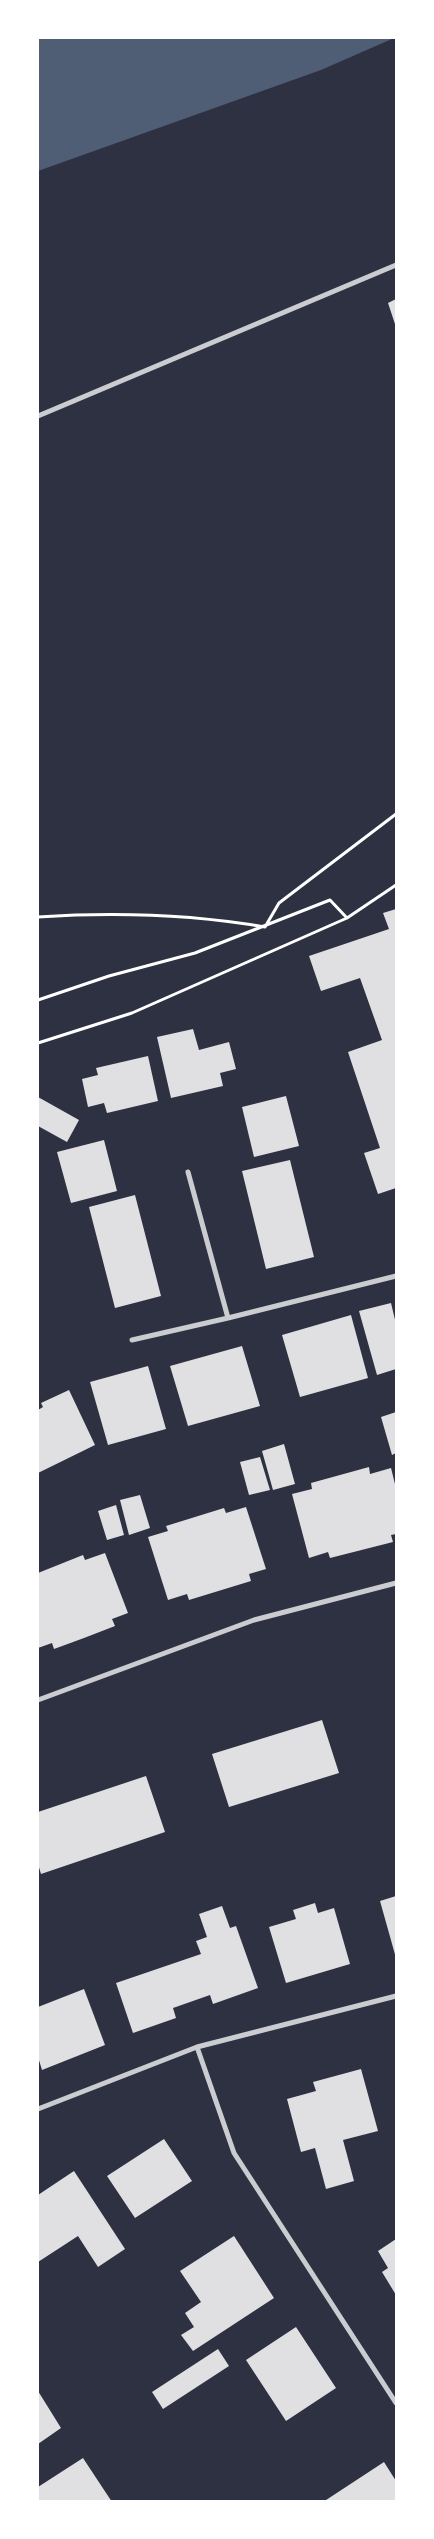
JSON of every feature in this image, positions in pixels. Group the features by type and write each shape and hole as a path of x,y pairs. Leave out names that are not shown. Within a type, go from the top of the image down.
{"street":[{"path":"38,416 396,265"},
{"path":"188,1172 228,1318"},
{"path":"132,1340 396,1276"},
{"path":"38,1700 254,1620 396,1583"},
{"path":"38,2109 197,2047 396,1996"},
{"path":"197,2047 234,2153 396,2403"}],"path":[{"path":"265,927 279,903 396,814"},
{"path":"38,1044 132,1014 347,918 396,885"},
{"path":"38,1000 109,976 195,953 330,900 347,918"},
{"path":"38,917 170,914 265,927"}],"water":[{"path":"38,38 394,38 321,70 38,171"}],"building":[{"path":"396,299 396,327 388,303"},
{"path":"396,909 396,1188 378,1194 364,1153 380,1148 348,1052 382,1040 360,978 321,991 309,956 389,929 383,913"},
{"path":"193,1029 199,1050 229,1042 236,1069 220,1073 223,1086 171,1098 157,1037"},
{"path":"148,1056 158,1101 107,1113 104,1103 88,1107 82,1079 98,1075 96,1068"},
{"path":"286,1096 299,1146 254,1157 242,1107"},
{"path":"38,1097 79,1120 67,1142 38,1126"},
{"path":"104,1140 117,1191 71,1203 57,1152"},
{"path":"290,1160 314,1257 266,1269 242,1171"},
{"path":"135,1195 161,1296 115,1308 89,1207"},
{"path":"391,1303 396,1324 396,1369 377,1375 359,1311"},
{"path":"351,1315 368,1378 300,1397 282,1335"},
{"path":"242,1346 260,1406 188,1426 170,1366"},
{"path":"148,1366 166,1429 108,1445 90,1382"},
{"path":"69,1390 95,1445 38,1473 38,1410 43,1407 41,1403"},
{"path":"396,1412 396,1453 392,1455 381,1417"},
{"path":"284,1444 295,1484 273,1490 262,1451"},
{"path":"260,1457 270,1490 249,1495 240,1462"},
{"path":"369,1467 370,1474 391,1468 396,1488 396,1534 391,1535 393,1542 330,1558 328,1552 309,1558 292,1494 312,1489 311,1483"},
{"path":"140,1495 150,1528 129,1535 120,1500"},
{"path":"116,1505 124,1535 107,1540 98,1511"},
{"path":"246,1507 266,1569 249,1574 251,1581 189,1600 187,1594 168,1600 148,1537 168,1531 166,1526 224,1508 226,1513"},
{"path":"105,1553 128,1613 112,1619 115,1626 54,1649 52,1643 38,1648 38,1573 83,1555 85,1560"},
{"path":"322,1720 339,1773 229,1807 212,1754"},
{"path":"146,1776 165,1832 41,1874 38,1864 38,1812"},
{"path":"396,1896 396,1958 380,1901"},
{"path":"315,1903 318,1913 334,1908 350,1964 286,1983 269,1927 296,1919 293,1910"},
{"path":"222,1906 230,1928 236,1926 258,1988 213,2004 210,1995 173,2008 176,2018 133,2033 116,1983 201,1954 196,1941 207,1937 199,1914"},
{"path":"84,1989 105,2045 42,2070 38,2057 38,2007"},
{"path":"361,2069 378,2131 343,2140 354,2181 326,2189 315,2148 301,2152 287,2099 316,2091 313,2082"},
{"path":"164,2139 192,2181 135,2218 107,2176"},
{"path":"74,2171 125,2249 98,2267 78,2236 38,2262 38,2195"},
{"path":"234,2236 274,2298 193,2351 181,2335 194,2327 185,2313 201,2302 180,2271"},
{"path":"396,2239 396,2295 382,2272 388,2268 378,2251"},
{"path":"296,2327 336,2388 286,2421 246,2360"},
{"path":"218,2349 229,2366 163,2409 152,2392"},
{"path":"38,2391 61,2428 38,2444"},
{"path":"83,2458 112,2502 38,2502 38,2487"},
{"path":"384,2462 396,2481 396,2500 323,2502"}]}
